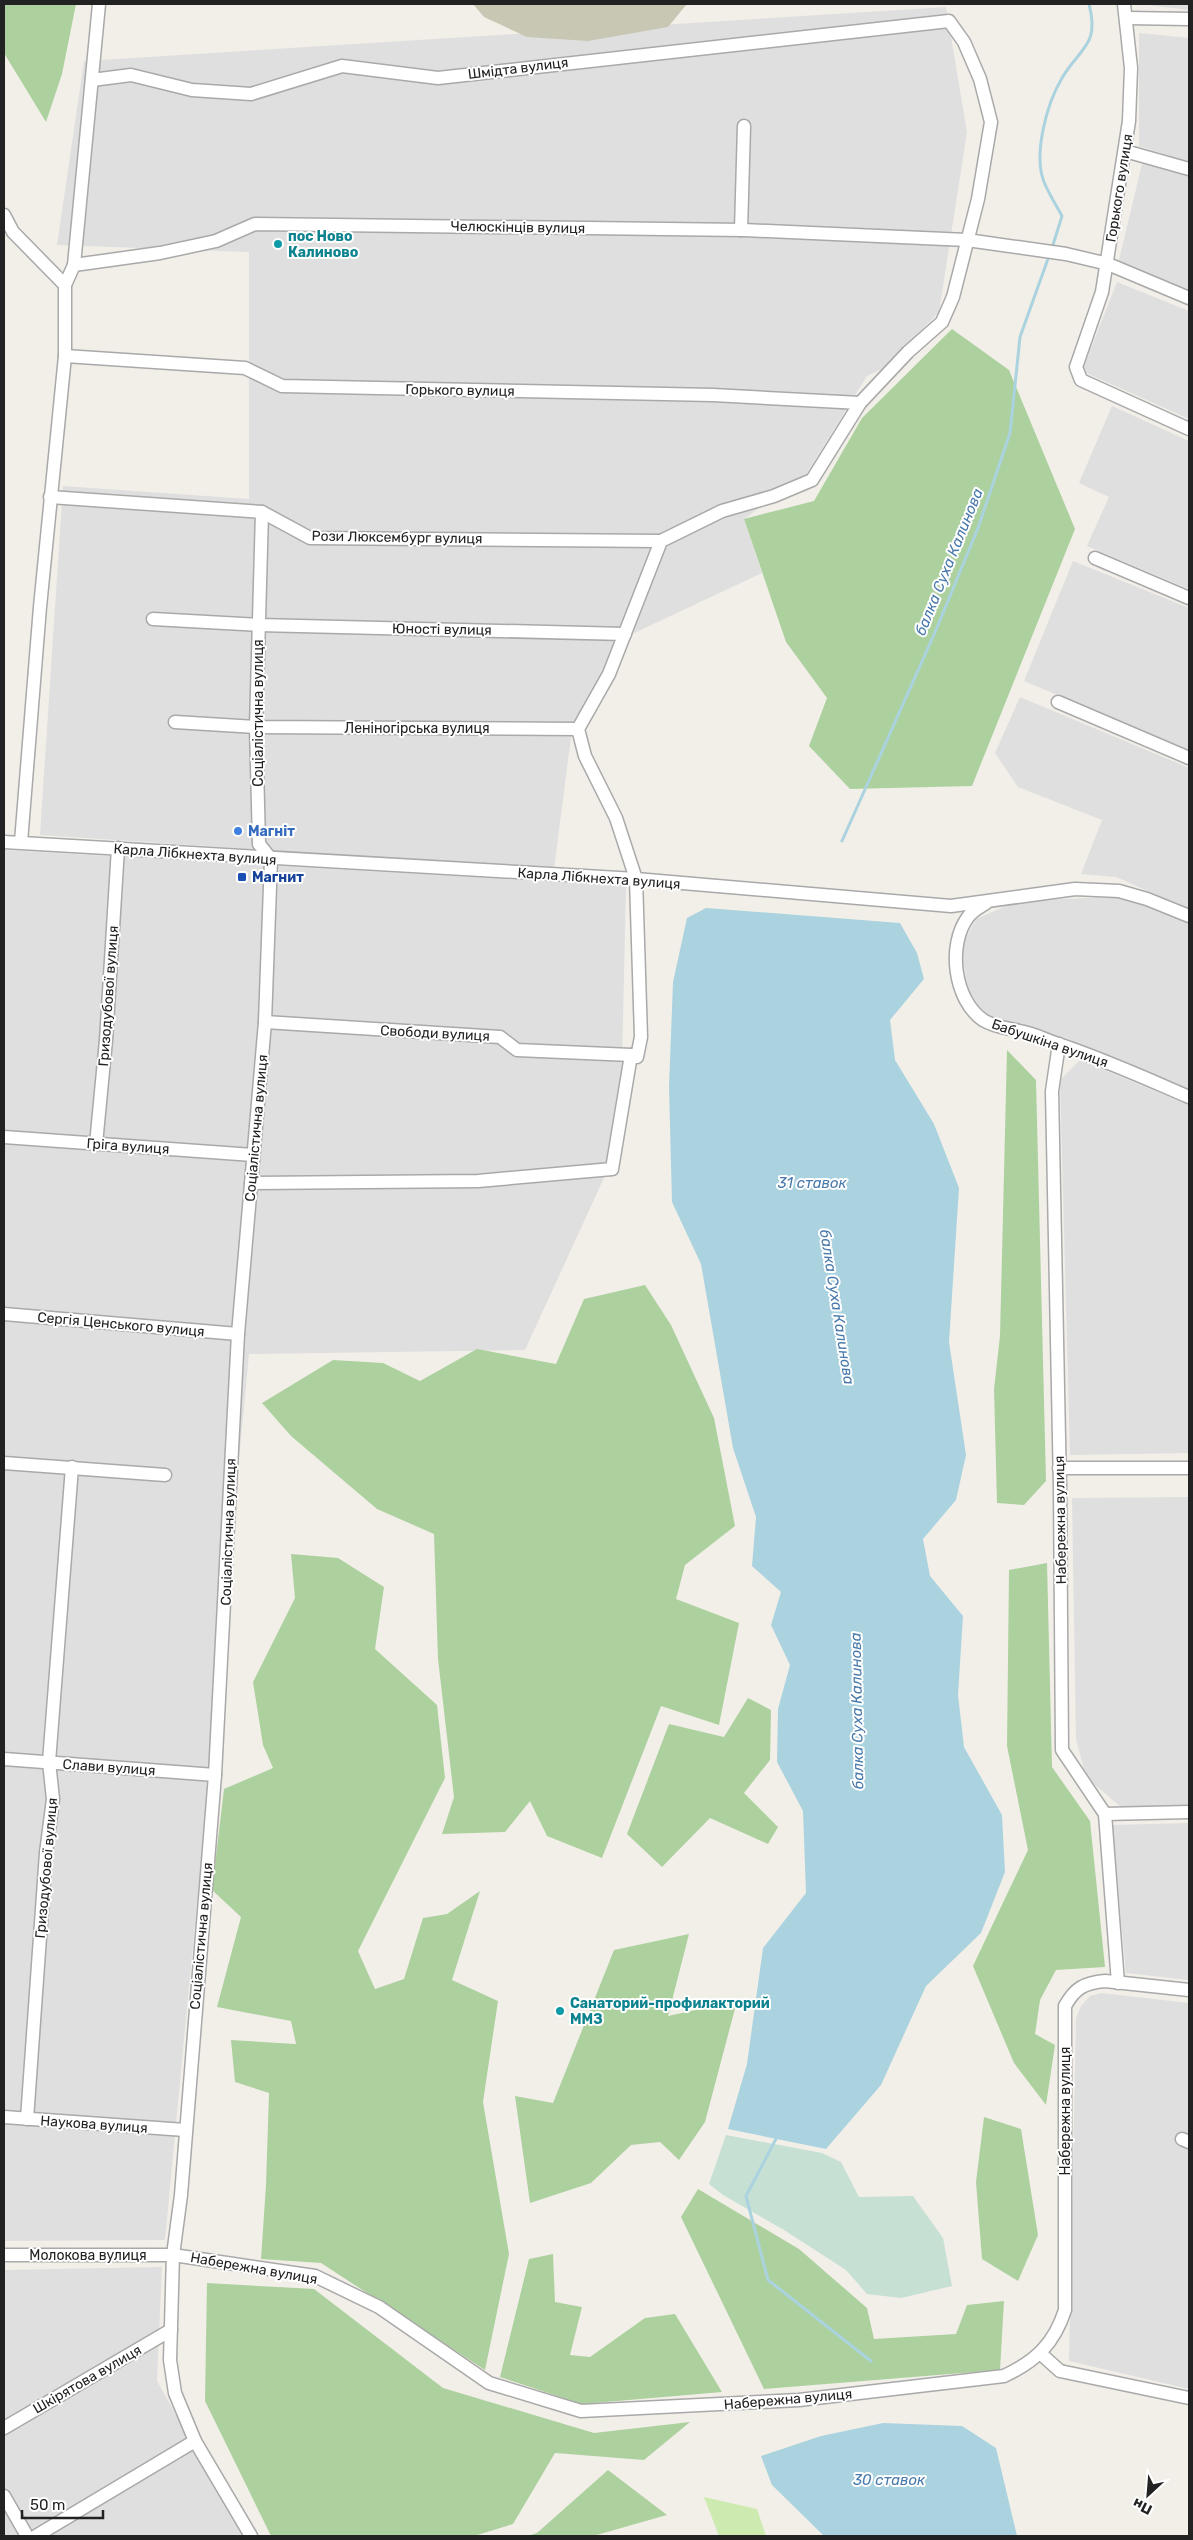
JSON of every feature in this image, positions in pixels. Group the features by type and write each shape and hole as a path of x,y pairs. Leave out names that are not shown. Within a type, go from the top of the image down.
{"street":[{"path":"21,842 50,496 65,356 65,285 74,265 99,4"},
{"name":"Горького вулиця","path":"1124,4 1131,68 1125,151 1102,292 1076,367 1081,380 1189,429"},
{"path":"1127,18 1189,19"},
{"name":"Шмідта вулиця","path":"92,80 131,75 192,90 250,94 342,66 438,78 949,21 964,42 980,79 991,122 980,189 967,240"},
{"path":"741,230 744,126"},
{"path":"1125,151 1189,169"},
{"path":"4,215 13,232 65,285"},
{"name":"Челюскінців вулиця","path":"74,265 160,253 216,241 255,224 741,230 967,240 1066,254 1108,264 1189,298"},
{"path":"251,1183 478,1181 612,1169 631,1055 637,1057 640,1037 636,879 616,818 585,756 578,729 609,674 661,542 722,511 774,496 812,480 860,403 908,352 942,322 953,297 967,240"},
{"name":"Горького вулиця","path":"65,356 245,368 282,386 713,395 860,403"},
{"name":"Рози Люксембург вулиця","path":"50,496 262,512 310,538 661,542"},
{"name":"Соціалістична вулиця","path":"245,2534 195,2441 175,2393 170,2360 170,2330 173,2254 181,2195 215,1775 238,1334 265,1022 272,859 259,844 256,727 262,512"},
{"path":"1095,558 1189,598"},
{"name":"Юності вулиця","path":"153,618 259,625 626,634"},
{"path":"1058,702 1189,758"},
{"name":"Леніногірська вулиця","path":"175,722 256,727 578,729"},
{"name":"Карла Лібкнехта вулиця","path":"4,842 636,879 951,906 1075,889 1119,891 1147,899 1189,916"},
{"name":"Гризодубової вулиця","path":"96,1144 106,1040 118,848"},
{"name":"Бабушкіна вулиця","path":"988,902 968,915 957,944 956,959 967,1004 986,1022 1059,1044 1189,1097"},
{"name":"Свободи вулиця","path":"265,1022 500,1037 517,1050 631,1055"},
{"name":"Набережна вулиця","path":"173,2254 315,2276 379,2307 489,2383 582,2411 799,2400 1004,2376 1024,2367 1041,2354 1062,2320 1066,2304 1065,2006 1075,1991 1082,1985 1091,1982 1118,1983 1105,1814 1062,1750 1060,1468 1052,1091 1059,1044"},
{"name":"Гріга вулиця","path":"4,1137 253,1155"},
{"name":"Сергія Ценського вулиця","path":"4,1314 238,1334"},
{"path":"4,1463 165,1475"},
{"name":"Гризодубової вулиця","path":"27,2119 46,1853 53,1799 49,1762 72,1468"},
{"path":"1060,1468 1189,1468"},
{"name":"Слави вулиця","path":"4,1759 215,1775"},
{"path":"1105,1814 1189,1812"},
{"path":"1118,1983 1189,1990"},
{"name":"Наукова вулиця","path":"4,2117 185,2130"},
{"name":"Молокова вулиця","path":"4,2255 173,2254"},
{"name":"Шкірятова вулиця","path":"4,2428 170,2330"},
{"path":"1041,2354 1060,2370 1189,2398"},
{"path":"36,2536 195,2441"},
{"path":"4,2496 27,2536"}],"shaded area":[{"path":"473,4 687,4 668,27 588,41 527,37 484,17"},
{"path":"1139,4 1189,4 1189,10"},
{"path":"946,7 967,132 939,312 886,367 867,376 805,476 744,519 762,573 630,635 573,722 554,869 40,835 63,486 249,499 249,252 57,245 84,61"},
{"path":"1139,33 1189,38 1189,162 1139,146"},
{"path":"1143,160 1189,176 1189,292 1118,264"},
{"path":"1117,282 1189,311 1189,419 1082,371"},
{"path":"1112,406 1189,441 1189,589 1087,546 1109,497 1079,483"},
{"path":"1073,561 1189,608 1189,750 1024,681"},
{"path":"1020,697 1189,768 1189,909 1116,877 1081,874 1102,820 1018,787 995,753"},
{"path":"4,850 626,886 622,1064 603,1180 525,1350 249,1354 165,2240 4,2241"},
{"path":"1117,897 1152,907 1189,923 1189,1089 1063,1037 993,1024 970,1003 961,947 976,919 1006,906 1030,900"},
{"path":"1080,1060 1189,1105 1189,1453 1070,1455 1060,1080"},
{"path":"1189,1497 1189,1807 1122,1808 1086,1777 1076,1739 1072,1498"},
{"path":"1189,1823 1189,1980 1126,1973 1112,1825"},
{"path":"1101,1993 1189,2003 1189,2389 1069,2361 1076,2018 1081,2006 1090,1996"},
{"path":"726,2135 822,2153 841,2162 859,2197 913,2196 943,2238 952,2286 901,2298 867,2294 846,2270 784,2230 723,2195 709,2184"},
{"path":"162,2267 157,2381 244,2536 4,2536 4,2270"}],"green space":[{"path":"4,4 76,4 62,74 46,122 4,53"},
{"path":"952,329 1009,370 1075,529 972,786 850,789 809,746 827,698 786,642 744,519 814,501 862,418"},
{"path":"1007,1050 1036,1080 1046,1481 1024,1505 997,1503 994,1389 1000,1336"},
{"path":"645,1285 671,1325 714,1418 735,1526 685,1565 676,1599 739,1623 719,1725 661,1706 602,1858 547,1836 530,1801 505,1832 442,1834 454,1797 438,1659 434,1534 377,1509 291,1436 262,1403 333,1360 383,1363 420,1381 477,1349 556,1364 584,1299"},
{"path":"291,1554 338,1558 384,1587 375,1649 437,1705 445,1778 358,1951 375,1989 404,1979 423,1918 447,1914 480,1891 452,1980 498,2001 483,2102 509,2254 485,2370 321,2263 261,2259 269,2093 235,2082 231,2040 296,2044 291,2021 217,2007 241,1917 212,1890 224,1789 273,1768 263,1745 253,1682 295,1598"},
{"path":"1047,1563 1052,1767 1090,1821 1105,1967 1056,1970 1040,2000 1035,2034 1055,2045 1046,2105 1014,2063 973,1966 1028,1850 1007,1746 1009,1570"},
{"path":"748,1698 771,1710 770,1760 744,1793 778,1827 768,1844 710,1818 662,1867 627,1834 669,1724 724,1737"},
{"path":"689,1934 668,2016 737,2001 705,2122 679,2160 660,2142 631,2145 591,2183 530,2203 515,2096 553,2103 614,1950"},
{"path":"984,2117 1021,2129 1038,2235 1018,2281 982,2259 976,2182"},
{"path":"698,2189 799,2249 867,2308 874,2339 956,2334 967,2305 1004,2301 1000,2370 764,2389 681,2217"},
{"path":"553,2254 555,2302 582,2307 570,2355 590,2357 645,2318 675,2314 722,2392 582,2404 500,2377 529,2259"},
{"path":"207,2283 314,2289 443,2388 594,2433 690,2422 644,2460 555,2453 513,2524 474,2536 271,2536 205,2401"},
{"path":"608,2470 667,2515 593,2536 527,2536 537,2533"},
{"path":"704,2497 757,2509 766,2536 719,2536"}],"water":[{"name":"31 ставок","path":"706,908 900,923 917,953 924,979 890,1020 895,1060 934,1124 959,1188 949,1342 966,1455 956,1500 923,1539 930,1576 963,1616 958,1695 964,1747 1002,1815 1005,1872 981,1933 926,1986 881,2085 826,2149 728,2129 747,2064 763,1948 806,1893 803,1811 777,1762 778,1709 790,1665 771,1625 781,1592 752,1566 756,1517 733,1448 701,1264 672,1202 669,1087 673,982 687,918"},
{"name":"30 ставок","path":"883,2423 962,2426 996,2448 1017,2536 824,2536 772,2485 761,2456 821,2436"}],"waterway":[{"name":"балка Суха Калинова","path":"1052,248 1062,216 1050,195 1041,171 1040,157 1043,129 1056,88 1090,38 1092,18 1089,4"},
{"name":"балка Суха Калинова","path":"842,841 936,630 978,528 1010,433 1020,337 1049,256"},
{"name":"балка Суха Калинова","path":"778,2135 746,2196 768,2280 871,2361"}],"place":[{"name":"пос Ново Калиново","path":"278,244"},
{"name":"Магніт","path":"238,831"},
{"name":"Магнит","path":"242,877"},
{"name":"Санаторий-профилакторий ММЗ","path":"560,2011"}]}
